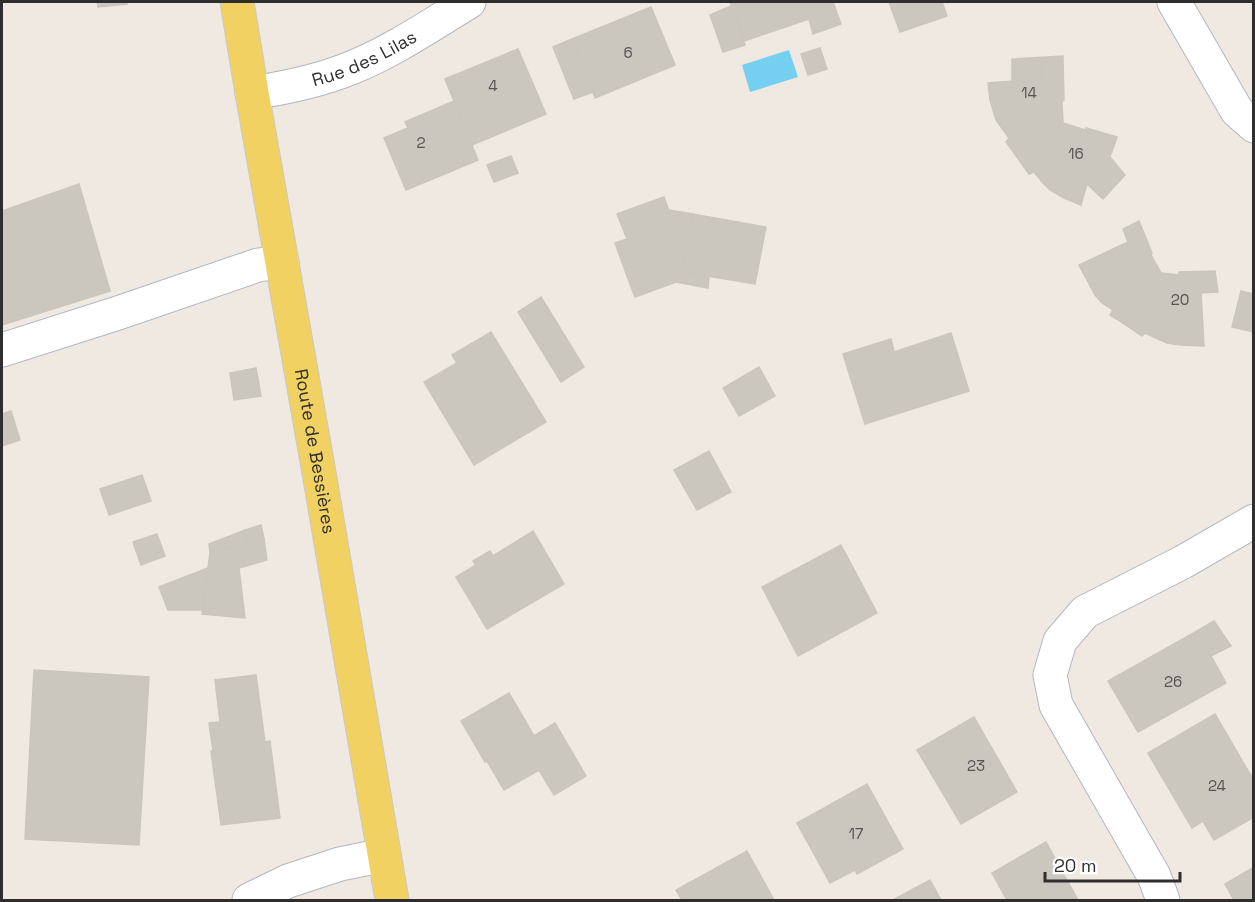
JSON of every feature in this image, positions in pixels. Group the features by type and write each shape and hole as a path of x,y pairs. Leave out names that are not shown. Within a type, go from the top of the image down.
{"main road":[{"name":"Route de Bessières","path":"237,2 392,900"}],"street":[{"name":"Rue des Lilas","path":"252,93 291,87 350,68 398,45 469,2"},
{"path":"1174,2 1237,111 1254,126"},
{"path":"2,350 258,265 282,262"},
{"path":"1163,900 1154,876 1056,705 1050,675 1060,641 1085,612 1183,562 1254,520"},
{"path":"250,900 288,881 339,864 384,855"}],"water":[{"path":"789,50 798,77 750,92 742,65"}],"building":[{"path":"97,2 127,2 127,4 98,7"},
{"path":"730,2 833,2 841,24 813,34 809,19 744,41"},
{"path":"889,2 942,2 947,16 900,32"},
{"path":"731,6 745,45 723,52 710,15"},
{"path":"651,7 675,65 595,98 572,39"},
{"path":"572,39 593,92 574,99 553,47"},
{"path":"820,48 827,69 808,75 801,54"},
{"path":"518,49 546,114 472,145 445,79"},
{"path":"1063,56 1063,61 1041,61 1042,79 1012,81 1012,59"},
{"path":"1041,61 1063,61 1063,123 1017,157 1006,142 1009,138 996,120 988,83 1042,79"},
{"path":"454,101 478,160 406,190 384,138 408,128 405,122"},
{"path":"1063,123 1117,137 1110,157 1125,175 1103,199 1087,184 1081,205 1064,198 1050,190 1034,172 1029,174 1017,157"},
{"path":"511,156 518,173 494,182 487,165"},
{"path":"79,184 110,291 2,325 2,211"},
{"path":"664,197 677,233 690,229 693,214 766,227 755,284 682,272 685,255 677,254 654,263 658,273 630,284 615,243 627,239 617,214"},
{"path":"669,210 693,214 690,229 677,233"},
{"path":"1139,221 1151,255 1161,273 1126,325 1110,315 1113,310 1095,295 1079,265 1128,242 1123,229"},
{"path":"677,254 685,255 682,272 709,277 708,288 676,282 635,297 630,284 658,273 654,263"},
{"path":"1215,271 1218,292 1201,293 1204,346 1167,343 1145,333 1142,336 1126,325 1161,273 1179,275 1179,272"},
{"path":"1241,291 1254,294 1254,332 1232,327"},
{"path":"541,297 584,367 561,382 518,312"},
{"path":"491,332 546,422 474,465 424,382 457,363 452,355"},
{"path":"951,333 969,391 865,424 843,354 891,339 894,352"},
{"path":"759,367 775,396 739,416 723,388"},
{"path":"256,368 261,396 234,400 230,373"},
{"path":"11,411 20,440 2,446 2,414"},
{"path":"709,451 731,492 697,510 674,470"},
{"path":"142,475 151,501 109,515 100,489"},
{"path":"261,525 264,539 246,544 245,530"},
{"path":"245,530 246,544 210,553 209,544"},
{"path":"533,531 564,584 487,629 456,577 476,565 473,561 490,551 493,556"},
{"path":"157,534 165,556 141,565 133,542"},
{"path":"264,539 267,560 239,568 245,618 202,614 210,553"},
{"path":"841,545 877,613 798,656 762,587"},
{"path":"208,568 203,610 168,610 159,587"},
{"path":"1214,621 1231,646 1211,656 1197,631"},
{"path":"1197,631 1226,683 1138,732 1108,681"},
{"path":"34,670 149,677 139,845 25,839"},
{"path":"256,675 265,742 270,741 280,818 221,825 209,723 220,722 215,680"},
{"path":"509,693 534,736 555,723 586,776 554,795 539,770 504,790 461,721"},
{"path":"1215,714 1226,733 1159,772 1148,753"},
{"path":"974,717 1017,792 961,824 917,750"},
{"path":"1226,733 1254,781 1254,817 1214,840 1203,821 1192,828 1159,772"},
{"path":"867,784 903,849 857,874 855,870 830,883 797,823"},
{"path":"1046,842 1078,900 1007,900 992,873"},
{"path":"747,851 774,900 682,900 676,890"},
{"path":"1254,867 1254,900 1234,900 1225,884"},
{"path":"930,880 941,900 893,900"}]}
